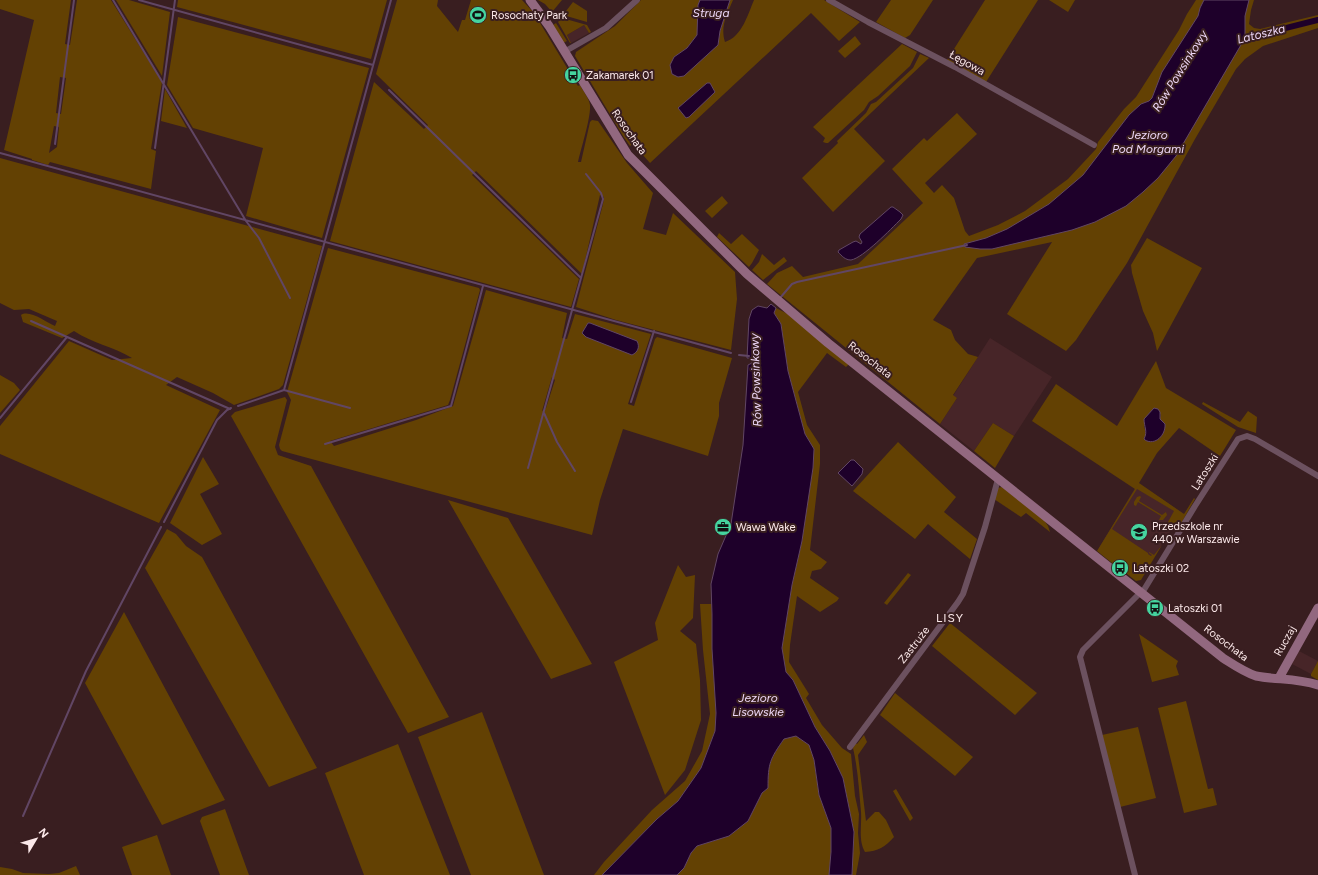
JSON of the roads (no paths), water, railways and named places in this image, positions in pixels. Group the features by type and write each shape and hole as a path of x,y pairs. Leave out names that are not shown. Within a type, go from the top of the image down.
{"street":[{"name":"Rosochata","path":"530,0 545,20 628,155 771,295 828,343 1223,658 1245,672 1257,676 1307,682 1318,685"},
{"path":"564,52 606,28 637,0"},
{"name":"Łęgowa","path":"829,0 955,67 1094,145"},
{"name":"Latoszki","path":"1142,592 1238,439 1247,436 1255,439 1318,476"},
{"name":"Zastruże","path":"850,747 963,594 998,478"},
{"path":"1135,875 1080,657 1083,650 1142,592"},
{"name":"Ruczaj","path":"1279,678 1316,617 1318,608"}],"water":[{"name":"Struga","path":"700,0 730,0 720,31 718,45 684,76 678,77 672,74 670,65 674,57 687,48 697,35 698,5"},
{"name":"Jezioro Pod Morgami","path":"1204,0 1249,0 1245,16 1245,38 1176,156 1158,178 1126,206 1095,222 1072,230 992,249 965,247 964,244 986,238 1007,229 1049,204 1083,175 1129,115 1141,104 1152,98 1162,72 1198,16"},
{"path":"707,83 710,83 715,92 689,117 686,118 678,108"},
{"path":"891,207 903,215 901,219 869,249 851,260 845,259 838,252 853,242 856,241 861,244 862,242 859,237 860,234"},
{"name":"Jezioro Lisowskie","path":"771,304 776,308 774,313 781,324 788,371 805,434 814,449 813,468 802,541 792,585 782,648 786,672 793,680 815,727 830,751 843,778 854,832 852,875 829,875 831,828 819,795 814,760 809,745 796,736 784,739 773,757 769,767 768,788 762,793 748,821 729,836 697,846 691,853 684,868 677,875 602,875 657,819 678,801 701,768 715,731 716,713 712,649 711,584 718,554 731,524 743,445 748,365 752,363 751,358 747,358 749,319 752,310 758,306 767,308"},
{"path":"588,323 637,341 637,351 632,355 586,337 582,333"},
{"path":"1154,408 1158,409 1160,412 1160,419 1165,424 1165,428 1162,435 1152,442 1144,439 1146,431 1144,419"},
{"path":"851,460 854,460 863,469 862,474 852,486 838,473"}],"waterway":[{"path":"55,144 74,0"},
{"path":"113,0 246,221 259,238 290,298"},
{"path":"139,0 373,65"},
{"path":"155,148 175,0"},
{"path":"284,390 391,0"},
{"name":"Latoszka","path":"1238,40 1318,20"},
{"path":"389,90 581,278 528,468"},
{"path":"0,153 731,353"},
{"path":"581,278 603,199 601,193 586,174"},
{"name":"Rów Powsinkowy","path":"780,298 792,284 797,282 967,245"},
{"path":"325,444 451,406 483,286"},
{"path":"31,321 230,409"},
{"path":"631,402 654,331"},
{"path":"0,418 67,337"},
{"path":"739,355 749,356"},
{"path":"238,406 284,390 350,408"},
{"path":"164,522 217,420 231,408"},
{"path":"544,413 557,442 575,471"},
{"path":"23,816 86,671 161,527"}],"place":[{"name":"Rosochaty Park","path":"478,15"},
{"name":"Zakamarek 01","path":"573,75"},
{"name":"Wawa Wake","path":"723,527"},
{"name":"Przedszkole nr 440 w Warszawie","path":"1139,532"},
{"name":"Latoszki 02","path":"1120,568"},
{"name":"Latoszki 01","path":"1155,608"}],"district":[{"name":"LISY","path":"950,618"}]}
